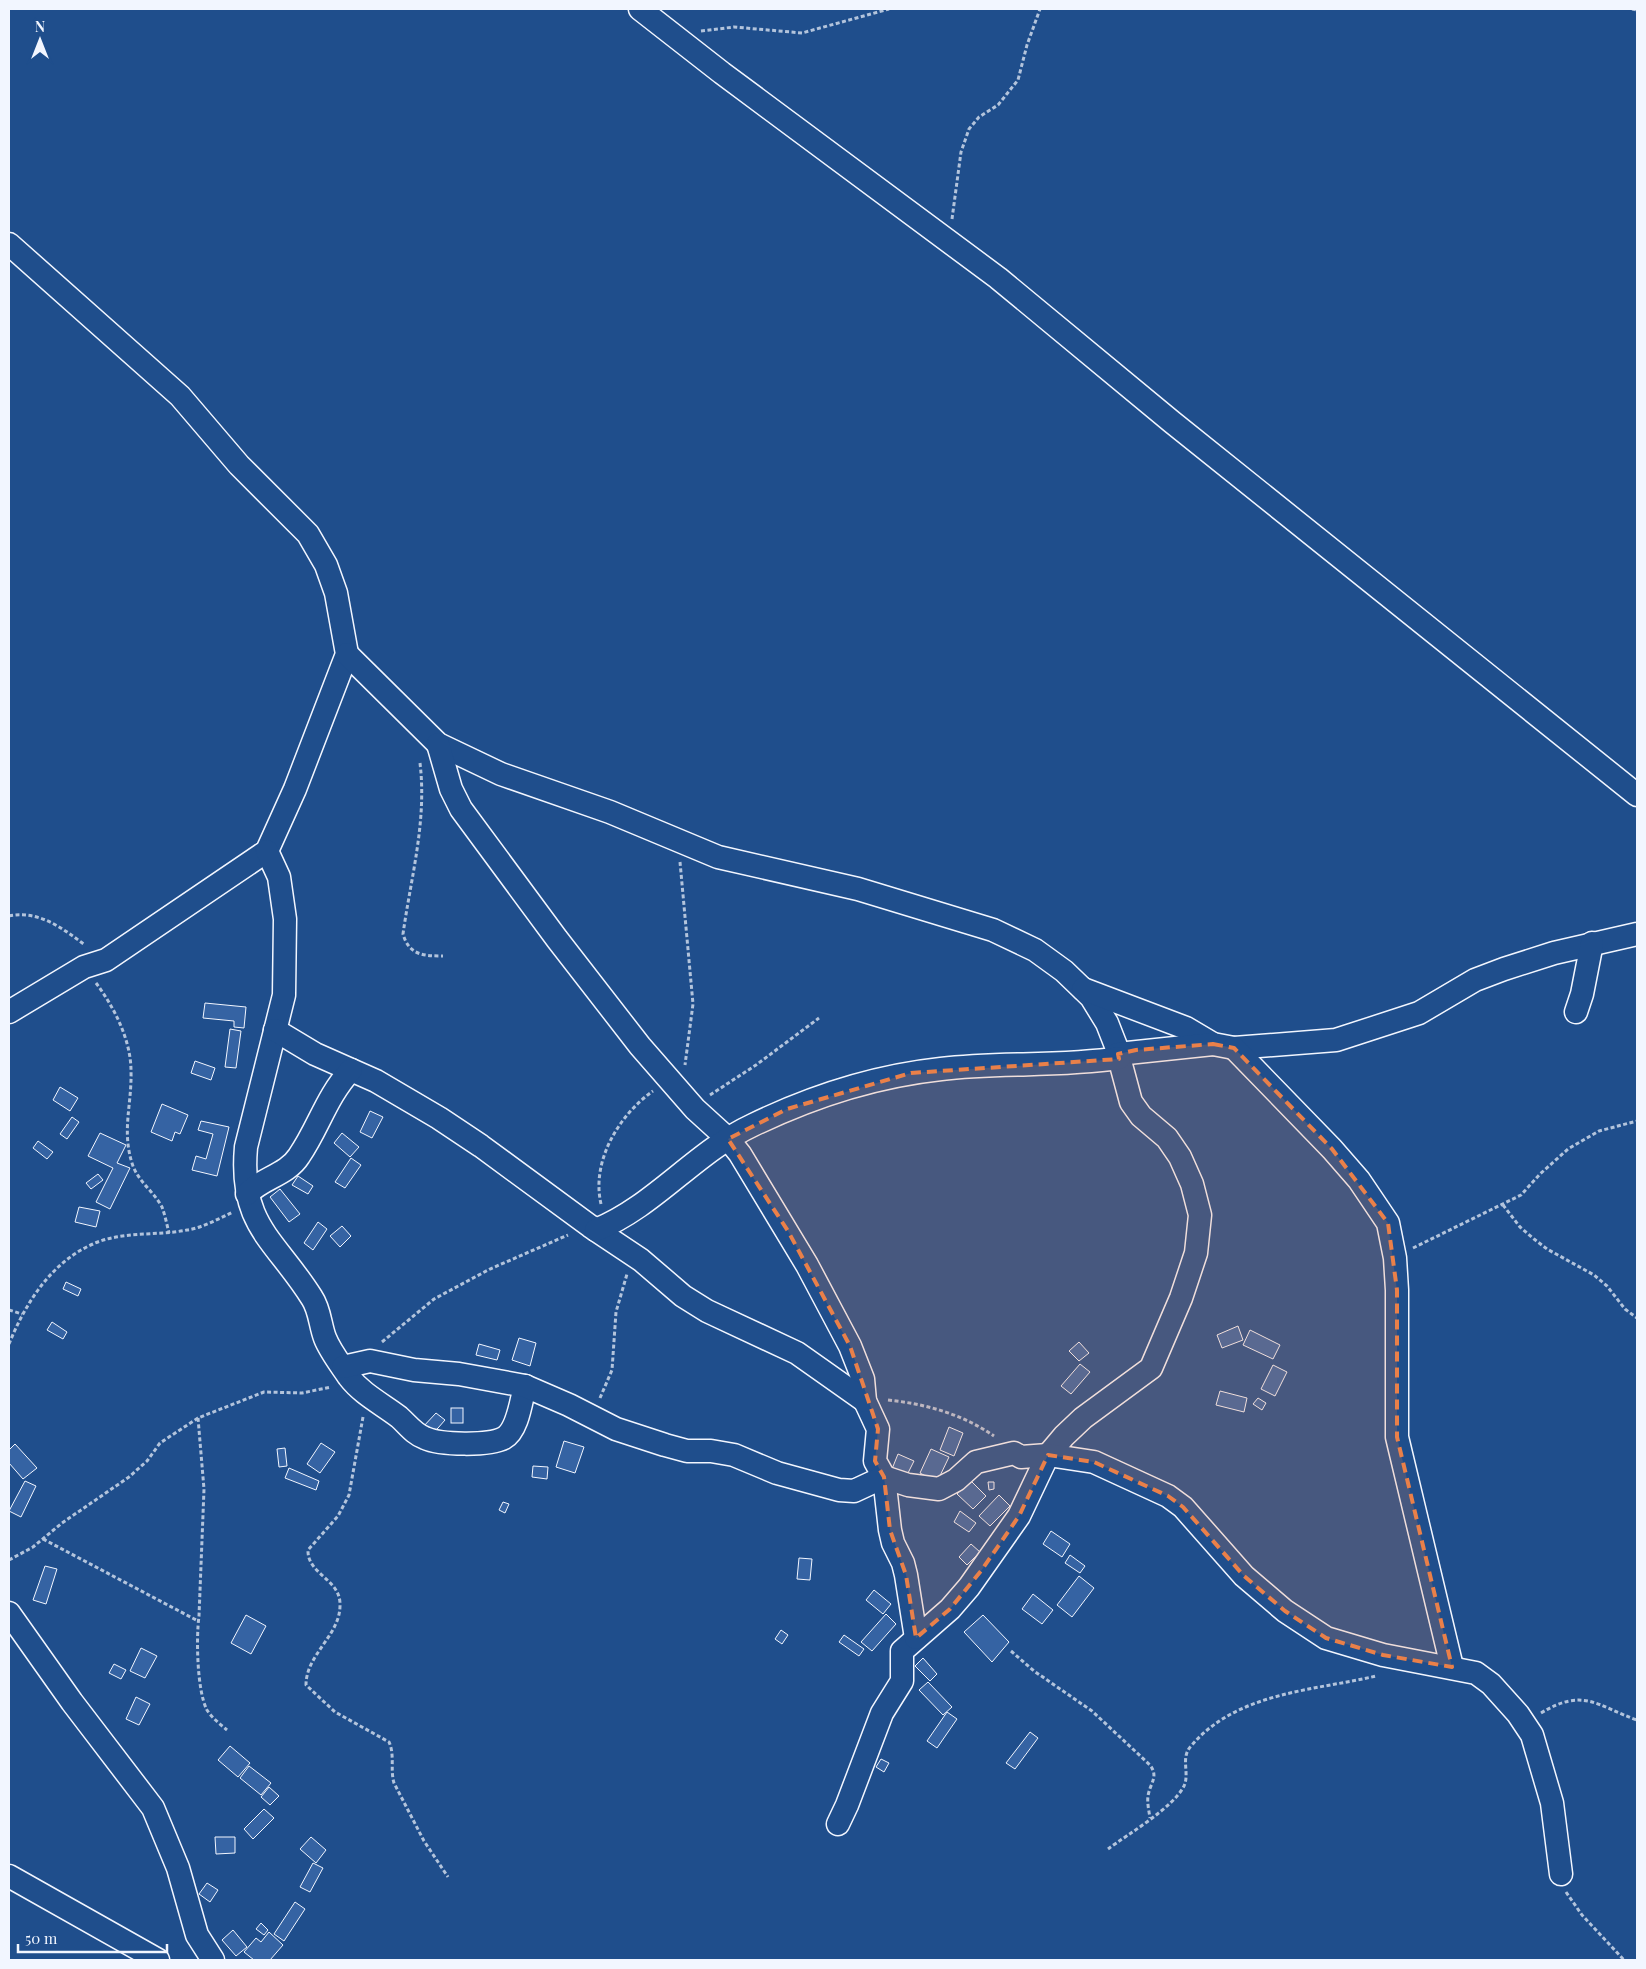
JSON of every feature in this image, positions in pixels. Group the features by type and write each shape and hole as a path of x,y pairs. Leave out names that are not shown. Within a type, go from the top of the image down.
{"street":[{"path":"640,9 998,278 1172,422 1637,795"},
{"path":"9,244 180,396 239,465 308,534 326,565 336,593 347,654 295,789 267,851 95,964 9,1012"},
{"path":"347,654 438,744 500,774 610,812 678,842 718,857 858,889 993,930 1035,950 1064,971 1083,989 1107,1023 1119,1056 1131,1102 1141,1116 1167,1138 1180,1157 1192,1184 1200,1215 1196,1253 1181,1298 1151,1368 1082,1418 1048,1455 1019,1516 981,1572 950,1609 906,1645 900,1654 902,1681 882,1712 838,1824"},
{"path":"438,744 450,789 461,809 557,939 669,1079 689,1102 728,1139 757,1181 788,1232 850,1346 863,1379 865,1399 878,1429 876,1461 884,1477 891,1536 906,1575 916,1638"},
{"path":"267,851 279,877 285,919 284,994 246,1148 244,1173 248,1200 256,1221 313,1298 325,1337 346,1372 368,1396 383,1405 423,1438 433,1442 474,1443 504,1438 512,1428 525,1386"},
{"path":"597,1227 642,1205 686,1169 750,1126 787,1109 874,1081 943,1068 1072,1063 1119,1056 1223,1046 1336,1040 1419,1013 1475,980 1496,972 1554,952 1637,934"},
{"path":"1576,1012 1592,943"},
{"path":"1083,989 1186,1028 1223,1046 1332,1149 1359,1180 1388,1223 1395,1258 1397,1437 1452,1667"},
{"path":"275,1030 315,1054 376,1080 439,1118 597,1227 683,1296 707,1311 798,1353 865,1399"},
{"path":"248,1200 253,1187 292,1165 310,1137 331,1095 351,1070"},
{"path":"346,1372 367,1361 414,1370 459,1374 525,1386 569,1405 616,1429 687,1451 711,1451 734,1455 777,1473 839,1490 854,1491 884,1477 908,1486 939,1489 956,1480 976,1462 1014,1453 1021,1457 1048,1455 1094,1462 1168,1496 1183,1507 1244,1576 1285,1611 1326,1638 1383,1655 1452,1667 1476,1674 1491,1684 1518,1714 1532,1735 1552,1804 1560,1874"},
{"path":"9,1613 72,1702 153,1808 178,1868 197,1935 213,1960"},
{"path":"9,1876 158,1960"}],"path":[{"path":"669,31 734,27 802,33 889,9"},
{"path":"948,241 961,152 969,128 979,117 1004,98 1018,80 1027,45 1040,9"},
{"path":"1632,9 1637,10"},
{"path":"419,759 423,788 421,830 403,934 406,944 412,951 424,956 443,956"},
{"path":"678,842 694,1004 686,1052 689,1102 710,1095 764,1060 819,1018"},
{"path":"9,916 32,914 43,918 71,935 95,964 106,996 128,1044 132,1071 126,1130 133,1166 139,1179 162,1208 169,1233"},
{"path":"367,1361 380,1343 434,1299 525,1252 597,1227 600,1178 608,1143 622,1121 644,1097 669,1079"},
{"path":"1395,1258 1521,1195 1540,1174 1568,1149 1599,1131 1637,1121"},
{"path":"9,1344 22,1314 45,1281 68,1260 92,1244 116,1238 190,1230 248,1200"},
{"path":"1503,1205 1520,1226 1534,1239 1594,1275 1607,1286 1625,1309 1637,1318"},
{"path":"589,1416 608,1384 612,1370 616,1312 632,1254"},
{"path":"9,1310 22,1314"},
{"path":"9,1560 33,1548 62,1523 129,1477 147,1461 160,1443 198,1418 264,1392 302,1393 328,1388 346,1372"},
{"path":"368,1396 350,1495 338,1516 308,1550 314,1568 336,1588 340,1605 338,1616 332,1628 309,1664 306,1685 335,1712 389,1742 392,1752 391,1768 394,1783 424,1841 448,1877"},
{"path":"865,1399 914,1403 956,1415 985,1430 1014,1453"},
{"path":"198,1418 204,1489 196,1632 199,1669 207,1709 227,1730"},
{"path":"43,1539 198,1621"},
{"path":"1012,1651 1034,1671 1092,1711 1150,1765 1154,1770 1155,1776 1148,1796 1150,1818"},
{"path":"1108,1849 1167,1806 1183,1787 1186,1780 1185,1759 1189,1748 1226,1716 1252,1704 1283,1694 1380,1675"},
{"path":"1518,1714 1538,1714 1562,1701 1590,1700 1637,1720"},
{"path":"1560,1874 1569,1898 1624,1960"}],"highlighted area":[{"path":"1213,1044 1234,1048 1332,1149 1388,1223 1397,1290 1397,1437 1452,1667 1383,1655 1326,1638 1285,1611 1244,1576 1183,1507 1168,1496 1094,1462 1048,1455 1019,1516 981,1571 950,1609 916,1638 906,1575 890,1530 884,1477 875,1461 878,1429 850,1346 788,1231 728,1139 787,1109 911,1073 1119,1059 1118,1054 1136,1050"}],"building":[{"path":"205,1003 246,1007 244,1028 234,1027 234,1021 203,1018"},
{"path":"230,1029 241,1031 236,1068 225,1067"},
{"path":"195,1061 215,1068 211,1080 191,1073"},
{"path":"60,1087 78,1098 70,1111 53,1100"},
{"path":"162,1104 188,1115 180,1134 175,1132 172,1141 151,1132"},
{"path":"370,1111 383,1117 372,1138 360,1132"},
{"path":"72,1117 79,1122 67,1139 60,1134"},
{"path":"201,1121 229,1127 217,1176 192,1170 196,1156 206,1159 213,1134 198,1130"},
{"path":"100,1133 126,1145 117,1163 130,1168 110,1209 96,1202 113,1168 88,1156"},
{"path":"342,1133 359,1147 350,1157 334,1143"},
{"path":"38,1141 53,1152 47,1159 33,1148"},
{"path":"351,1158 361,1165 345,1188 335,1182"},
{"path":"98,1174 103,1180 91,1189 86,1183"},
{"path":"298,1176 313,1186 308,1194 292,1185"},
{"path":"280,1189 300,1214 289,1222 270,1197"},
{"path":"79,1207 100,1211 96,1227 75,1222"},
{"path":"318,1222 327,1229 313,1250 304,1243"},
{"path":"342,1226 351,1236 340,1247 330,1236"},
{"path":"66,1282 81,1289 78,1296 63,1289"},
{"path":"52,1322 67,1332 63,1339 47,1330"},
{"path":"1238,1326 1243,1340 1222,1348 1217,1335"},
{"path":"1250,1330 1280,1345 1273,1359 1243,1345"},
{"path":"519,1338 536,1343 530,1366 512,1360"},
{"path":"1079,1342 1089,1353 1079,1361 1069,1351"},
{"path":"479,1344 500,1350 497,1360 476,1355"},
{"path":"1080,1364 1090,1372 1071,1394 1061,1386"},
{"path":"1273,1365 1287,1372 1275,1396 1261,1389"},
{"path":"1220,1391 1247,1398 1244,1412 1216,1405"},
{"path":"1258,1398 1266,1403 1262,1410 1253,1404"},
{"path":"451,1408 463,1408 463,1423 451,1423"},
{"path":"436,1413 445,1420 431,1436 422,1428"},
{"path":"949,1427 963,1433 954,1456 940,1450"},
{"path":"564,1441 584,1447 575,1473 556,1467"},
{"path":"321,1443 335,1452 320,1473 307,1464"},
{"path":"15,1444 37,1468 23,1479 9,1463 9,1450"},
{"path":"285,1448 287,1466 279,1467 277,1449"},
{"path":"931,1449 949,1457 937,1482 920,1473"},
{"path":"898,1454 914,1461 907,1475 892,1469"},
{"path":"533,1466 548,1467 547,1479 532,1477"},
{"path":"289,1468 319,1481 316,1490 285,1478"},
{"path":"25,1481 36,1486 21,1517 9,1511"},
{"path":"971,1481 986,1496 973,1509 957,1494"},
{"path":"988,1482 994,1482 994,1489 989,1490"},
{"path":"999,1495 1010,1506 990,1526 979,1516"},
{"path":"503,1502 509,1504 505,1513 499,1510"},
{"path":"960,1511 976,1523 969,1532 954,1522"},
{"path":"1051,1531 1070,1544 1062,1557 1043,1544"},
{"path":"971,1544 980,1552 967,1565 959,1557"},
{"path":"1070,1555 1085,1566 1080,1573 1065,1563"},
{"path":"799,1558 812,1559 810,1580 797,1579"},
{"path":"45,1566 57,1569 46,1604 33,1600"},
{"path":"1079,1576 1094,1588 1072,1617 1057,1605"},
{"path":"874,1590 891,1604 883,1614 866,1600"},
{"path":"1033,1594 1053,1610 1042,1624 1022,1609"},
{"path":"886,1614 896,1624 872,1651 861,1642"},
{"path":"246,1615 266,1626 251,1654 231,1643"},
{"path":"983,1615 1009,1642 992,1662 964,1632"},
{"path":"781,1630 788,1635 782,1644 775,1639"},
{"path":"844,1635 864,1649 859,1656 839,1642"},
{"path":"141,1648 157,1656 145,1678 130,1671"},
{"path":"923,1658 937,1674 930,1681 915,1666"},
{"path":"114,1664 126,1670 121,1679 109,1673"},
{"path":"928,1682 952,1707 943,1715 919,1690"},
{"path":"136,1697 150,1704 139,1725 126,1719"},
{"path":"947,1712 957,1719 937,1748 927,1741"},
{"path":"1030,1732 1038,1738 1015,1769 1006,1763"},
{"path":"230,1746 250,1763 238,1777 218,1760"},
{"path":"881,1759 889,1763 884,1772 876,1767"},
{"path":"249,1766 271,1783 261,1795 240,1778"},
{"path":"269,1787 279,1796 270,1805 261,1797"},
{"path":"264,1809 274,1818 253,1839 244,1829"},
{"path":"215,1837 235,1837 235,1853 216,1854"},
{"path":"311,1837 326,1850 316,1863 300,1849"},
{"path":"313,1863 323,1868 310,1892 300,1887"},
{"path":"207,1883 218,1890 210,1902 199,1894"},
{"path":"295,1902 305,1909 284,1941 274,1934"},
{"path":"261,1923 268,1930 264,1935 256,1929"},
{"path":"233,1930 247,1947 236,1956 222,1940"},
{"path":"269,1932 283,1945 270,1960 254,1960 244,1952 256,1938 261,1942"}]}
